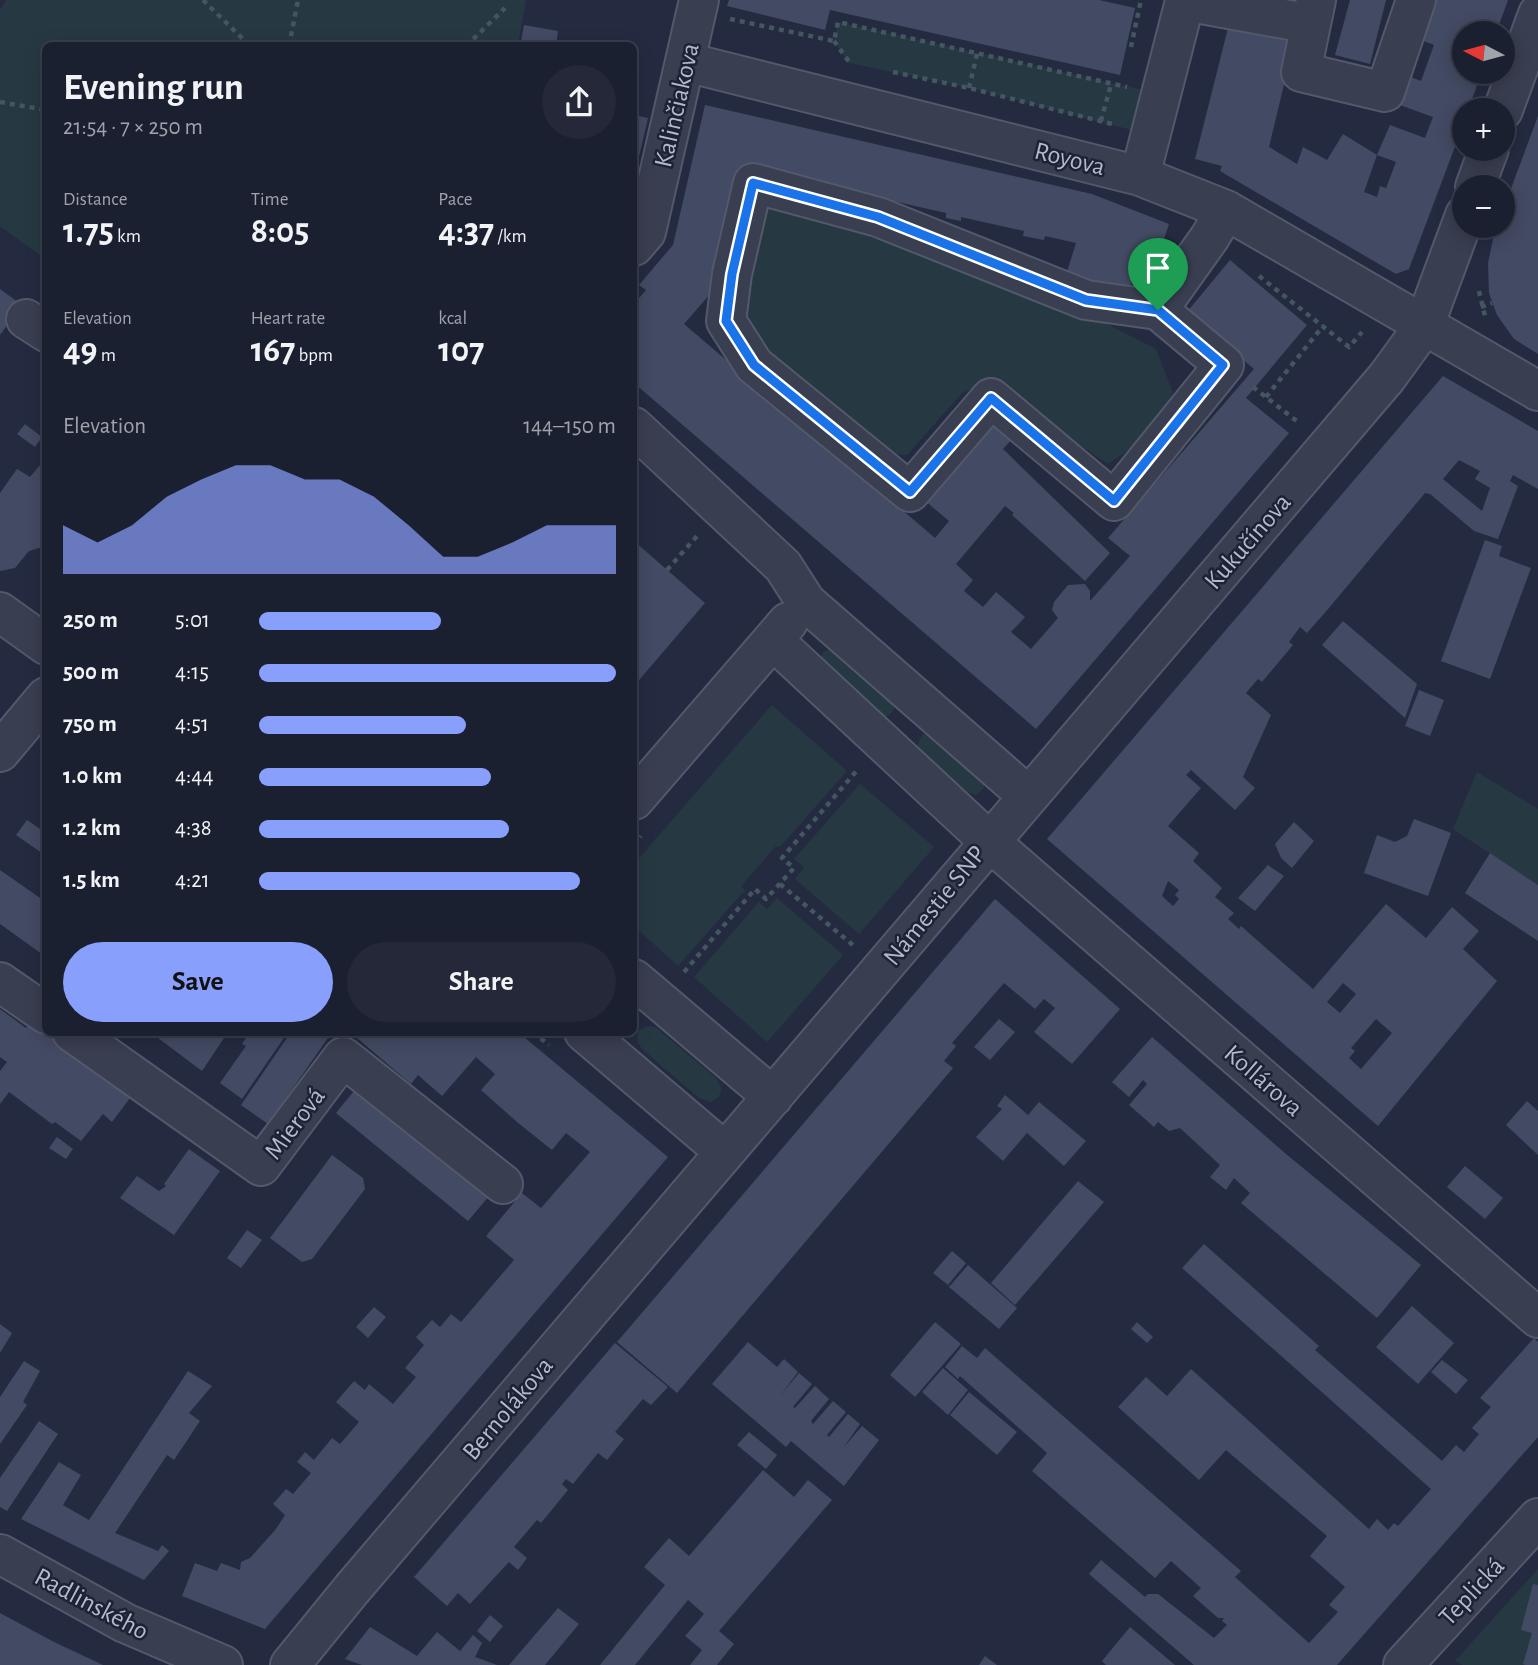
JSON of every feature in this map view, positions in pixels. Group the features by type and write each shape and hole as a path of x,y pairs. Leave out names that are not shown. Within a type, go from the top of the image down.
{"street":[{"path":"1140,176 1185,1 1314,12 1301,72 1385,92 1416,0"},
{"name":"Kalinčiakova","path":"637,242 646,232 686,62 713,9"},
{"path":"1507,98 1538,14"},
{"name":"Royova","path":"686,62 1140,176 1226,209 1538,391"},
{"path":"753,183 878,217 1086,300 1158,310 1223,365 1114,501 991,398 910,492 754,365 726,321 732,274 753,183"},
{"path":"1158,310 1210,237 1226,209"},
{"name":"Kukučínova","path":"990,842 1387,377 1424,326 1457,238"},
{"path":"637,430 783,566 806,602 1028,796"},
{"path":"637,797 806,602"},
{"path":"0,612 42,642"},
{"name":"Námestie SNP","path":"725,1152 990,842 871,762 773,640"},
{"path":"871,762 919,700"},
{"path":"0,752 42,702"},
{"name":"Kollárova","path":"990,842 1538,1318"},
{"path":"0,982 42,1011"},
{"path":"648,990 772,1097"},
{"name":"Mierová","path":"78,1036 261,1166 343,1057 503,1184"},
{"path":"600,1038 725,1152"},
{"name":"Bernolákova","path":"290,1665 725,1152"},
{"name":"Teplická","path":"1403,1665 1538,1518"},
{"name":"Radlinského","path":"0,1554 125,1623 223,1665"}],"path":[{"path":"203,0 246,42"},
{"path":"290,42 298,0"},
{"path":"470,42 505,8"},
{"path":"713,9 834,41 849,63 862,65"},
{"path":"834,41 838,22 1123,86"},
{"path":"969,88 977,54"},
{"path":"889,71 1101,121 1111,84"},
{"path":"0,102 42,109"},
{"path":"1258,274 1349,347 1370,323"},
{"path":"1478,279 1481,307 1488,323"},
{"path":"1481,307 1492,303"},
{"path":"1307,429 1266,397 1323,326"},
{"path":"667,570 704,528"},
{"path":"850,759 871,762"},
{"path":"648,990 755,890 766,900 793,868 782,858 871,762"},
{"path":"780,884 857,949"}],"shaded area":[{"path":"6,0 526,0 519,42 42,42 42,257 0,226 0,10"},
{"path":"838,22 1161,94 1151,135 969,88 849,63 834,41"},
{"path":"760,194 1064,302 1156,349 1173,393 1153,433 1108,464 996,380 962,393 907,455 877,452 760,356 739,284"},
{"path":"832,648 897,700 891,713 878,719 820,659 823,652"},
{"path":"772,705 847,771 780,847 776,846 741,886 745,890 678,966 637,929 637,861"},
{"path":"931,732 985,779 984,788 976,795 951,782 926,761 917,746 922,735"},
{"path":"1477,772 1538,809 1538,885 1453,829"},
{"path":"860,784 934,847 859,934 795,879 804,867 794,859"},
{"path":"777,898 843,955 767,1042 694,977 759,902 767,909"},
{"path":"647,1026 655,1027 716,1078 722,1089 718,1098 710,1102 699,1098 642,1049 637,1041 638,1031"},
{"path":"1538,1569 1538,1665 1463,1665 1455,1661"}],"building":[{"path":"729,0 1099,0 1135,8 1120,75 830,10 825,30 727,6"},
{"path":"1350,0 1386,0 1370,64 1335,55"},
{"path":"1431,0 1508,0 1500,21 1452,21 1452,84 1478,84 1472,98 1452,98 1452,155 1409,269 1396,274 1220,171 1222,166 1195,159 1229,24 1295,39 1269,147 1297,164 1303,147 1327,160 1343,134 1377,155 1390,125 1425,138 1433,117 1397,104 1406,75 1421,81 1434,45 1419,39","holes":["1377,155 1396,162 1386,188 1380,186 1377,197 1364,192"]},
{"path":"524,25 558,31 557,42 521,42"},
{"path":"705,105 1092,194 1169,224 1153,272 1136,266 1130,289 1115,284 1112,291 1066,275 1076,243 1045,236 1044,240 1023,236 1024,231 961,217 961,221 946,218 946,213 748,168 724,278 684,324 935,538 949,521 924,500 994,418 1015,436 1003,449 1110,553 1085,581 1005,506 956,564 973,580 964,591 983,607 996,592 1025,617 1011,632 1031,649 1058,618 1052,610 1054,602 1068,585 1085,584 1090,591 1090,601 1130,556 1108,538 1254,369 1187,312 1230,260 1307,325 1246,398 1289,433 1036,729 637,386 637,300 646,290 639,285 673,245"},
{"path":"637,116 648,118 637,165"},
{"path":"1538,116 1538,354 1514,339 1497,315 1489,293 1488,263 1493,238 1515,238 1515,178"},
{"path":"0,289 22,305 0,335"},
{"path":"1443,376 1538,431 1538,489 1513,475 1510,481 1518,486 1498,539 1474,531 1430,494 1425,493 1307,633 1300,627 1289,642 1293,645 1262,682 1258,679 1246,693 1271,715 1243,777 1255,788 1235,810 1191,770 1186,775 1201,788 1168,826 1199,853 1193,861 1222,888 1215,897 1234,913 1228,919 1239,929 1241,926 1313,989 1386,904 1426,938 1452,907 1479,931 1463,949 1497,981 1378,1126 1047,839","holes":["1459,460 1480,471 1475,479 1490,488 1482,511 1443,479","1168,881 1179,890 1175,895 1179,899 1173,906 1162,896","1343,983 1356,994 1340,1013 1327,1002","1376,1019 1392,1033 1361,1069 1349,1058 1355,1051 1351,1048"]},
{"path":"25,424 42,437 35,447 17,434"},
{"path":"42,464 42,549 29,551 15,568 0,571 0,493 17,469 30,477"},
{"path":"1485,540 1502,546 1499,556 1531,568 1490,679 1441,661"},
{"path":"637,544 705,603 637,682"},
{"path":"1343,621 1417,684 1405,718 1322,645"},
{"path":"1419,690 1444,700 1430,736 1405,726"},
{"path":"1414,819 1451,833 1428,896 1364,873 1377,835 1395,842 1407,836"},
{"path":"27,820 42,830 42,853 16,835"},
{"path":"1294,822 1314,841 1292,868 1281,858 1275,844"},
{"path":"1490,853 1538,885 1538,941 1465,893"},
{"path":"1268,865 1284,876 1255,911 1238,898"},
{"path":"0,870 42,899 42,954 0,924"},
{"path":"995,899 1120,1009 1072,1064 1034,1032 1055,1008 1044,999 1035,1009 1004,983 952,1043 956,1046 944,1061 953,1068 677,1393 617,1342"},
{"path":"0,1009 26,1028 30,1024 42,1032 42,1036 48,1036 65,1047 130,1098 112,1122 103,1114 81,1141 55,1122 52,1124 9,1092 0,1104 0,1071 7,1062 0,1057"},
{"path":"999,1019 1015,1032 990,1060 974,1047"},
{"path":"155,1036 225,1036 202,1071"},
{"path":"247,1036 285,1036 242,1099 220,1083 246,1046 242,1044"},
{"path":"288,1036 329,1036 268,1124 241,1105"},
{"path":"331,1036 345,1036 341,1043"},
{"path":"355,1036 523,1036 668,1157 265,1629 182,1596 195,1563 217,1571 221,1563 240,1570 241,1562 250,1558 285,1515 273,1504 286,1489 293,1494 311,1473 297,1462 305,1452 314,1460 332,1438 340,1444 359,1422 336,1402 354,1381 365,1390 369,1384 393,1404 416,1377 405,1368 424,1345 416,1337 432,1320 440,1327 451,1314 461,1322 514,1260 486,1236 522,1193 541,1208 590,1152 566,1133 552,1150 517,1122 481,1090 495,1074 476,1057 442,1096 418,1075 411,1084"},
{"path":"1152,1037 1286,1154 1421,1265 1377,1318 1241,1203 1250,1193 1234,1178 1226,1190 1210,1177 1220,1165 1180,1128 1169,1131 1158,1122 1154,1127 1129,1105 1147,1084 1143,1080 1129,1097 1112,1082"},
{"path":"358,1086 490,1195 468,1221 336,1113"},
{"path":"1005,1095 1028,1115 1039,1102 1086,1141 1064,1166 1027,1133 1003,1161 976,1137 1002,1109 997,1106"},
{"path":"1527,1101 1538,1111 1538,1155 1506,1125"},
{"path":"57,1137 73,1149 66,1159 49,1148"},
{"path":"189,1149 220,1171 174,1235 120,1198 137,1176 159,1191 166,1186 164,1184"},
{"path":"332,1155 363,1178 365,1189 312,1259 302,1262 270,1238"},
{"path":"1465,1166 1503,1198 1485,1219 1447,1187"},
{"path":"1078,1181 1104,1202 1015,1305 991,1283"},
{"path":"247,1230 262,1240 241,1268 227,1258"},
{"path":"1204,1244 1319,1346 1315,1350 1442,1461 1456,1445 1464,1452 1479,1434 1472,1428 1491,1407 1480,1398 1534,1338 1538,1342 1538,1437 1337,1665 1194,1665 1089,1574 1101,1560 1145,1597 1148,1594 1158,1594 1214,1638 1227,1625 1222,1621 1224,1618 1218,1618 1193,1596 1201,1588 1171,1561 1155,1578 1032,1471 1047,1453 960,1376 958,1379 945,1367 962,1346 977,1358 985,1348 1241,1571 1235,1577 1309,1643 1338,1612 1329,1605 1345,1587 1310,1556 1327,1536 1226,1450 1199,1480 1118,1407 1146,1377 1167,1396 1191,1369 1369,1529 1377,1519 1388,1530 1394,1523 1398,1526 1431,1489 1182,1268"},
{"path":"952,1251 966,1263 948,1285 933,1273"},
{"path":"968,1265 1017,1308 999,1329 949,1287"},
{"path":"1412,1306 1454,1343 1418,1384 1376,1347"},
{"path":"374,1307 386,1317 368,1338 356,1327"},
{"path":"935,1322 961,1344 915,1397 890,1375"},
{"path":"1137,1322 1153,1337 1147,1343 1131,1329"},
{"path":"0,1324 12,1333 0,1353"},
{"path":"748,1342 777,1367 784,1359 798,1372 780,1396 799,1373 812,1384 793,1407 795,1408 815,1386 829,1399 811,1421 813,1424 833,1401 846,1412 827,1435 829,1437 848,1414 860,1424 843,1448 862,1426 879,1440 844,1486 791,1441 786,1447 712,1384"},
{"path":"615,1343 668,1387 651,1405 643,1399 615,1432 624,1439 607,1460 598,1453 573,1484 566,1479 562,1484 568,1490 541,1523 537,1520 514,1547 527,1558 518,1570 509,1562 470,1604 458,1593 447,1606 414,1577"},
{"path":"1442,1360 1468,1380 1456,1394 1431,1372"},
{"path":"24,1361 40,1371 23,1402 27,1405 0,1444 0,1397"},
{"path":"943,1368 968,1390 948,1415 922,1392"},
{"path":"188,1371 212,1386 189,1413 200,1421 174,1460 167,1455 115,1533 158,1551 162,1545 169,1551 144,1580 21,1519 59,1462 81,1475 63,1505 89,1520"},
{"path":"969,1392 1017,1432 997,1455 950,1415"},
{"path":"39,1421 58,1434 7,1511 0,1507 0,1478"},
{"path":"749,1432 777,1455 766,1469 737,1445"},
{"path":"763,1470 794,1497 808,1480 832,1500 719,1631 734,1644 717,1665 690,1665 702,1650 685,1636 704,1614 688,1600 635,1665 600,1665 665,1585 644,1567 669,1538 689,1556"},
{"path":"1533,1584 1538,1585 1538,1665 1525,1665 1523,1664 1532,1633 1521,1630"},
{"path":"558,1608 579,1624 545,1665 509,1665"},
{"path":"0,1613 54,1642 103,1665 0,1665"},
{"path":"490,1615 503,1626 490,1642 477,1631"},
{"path":"370,1627 417,1656 437,1632 460,1651 473,1635 482,1643 475,1657 497,1665 362,1665 345,1659"},
{"path":"1130,1627 1175,1665 1106,1665 1102,1661"},
{"path":"985,1656 997,1665 979,1665"}],"route":[{"path":"753,183 878,217 1086,300 1158,310 1223,365 1114,501 991,398 910,492 754,365 726,321 732,274 753,183"}]}
